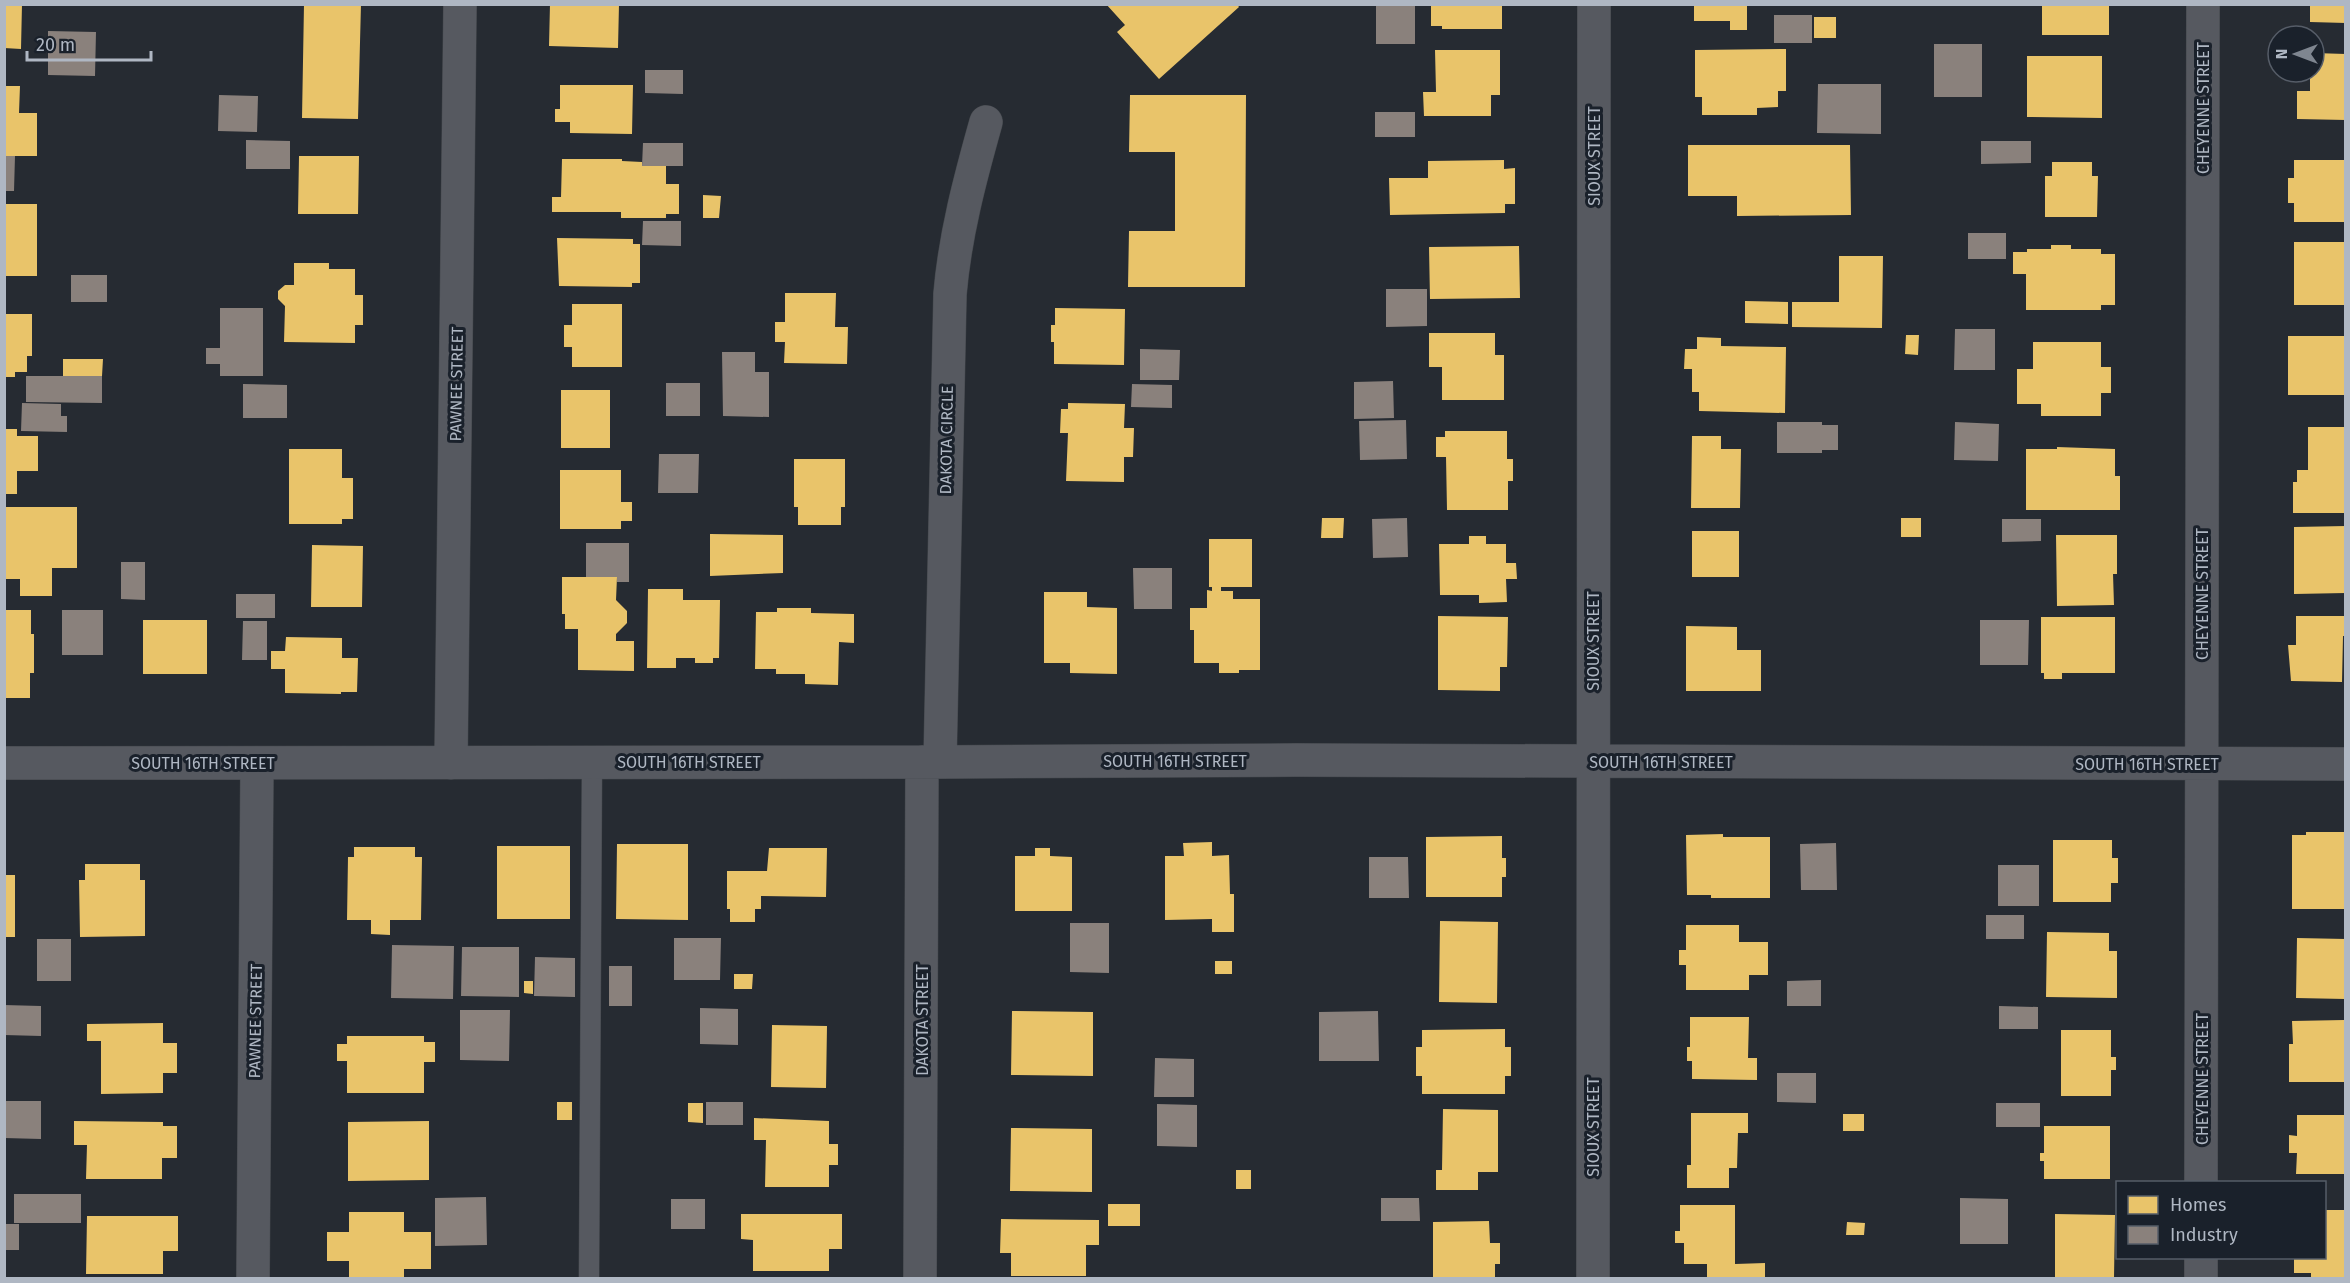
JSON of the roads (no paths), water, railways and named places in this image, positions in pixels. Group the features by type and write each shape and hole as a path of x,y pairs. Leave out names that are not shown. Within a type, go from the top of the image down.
{"street":[{"name":"PAWNEE STREET","path":"451,763 460,4"},
{"name":"SIOUX STREET","path":"1593,1278 1594,4"},
{"name":"CHEYENNE STREET","path":"2201,1181 2204,4"},
{"name":"DAKOTA CIRCLE","path":"931,762 953,253 986,122"},
{"name":"SOUTH 16TH STREET","path":"4,763 1296,760 2346,764"},
{"name":"DAKOTA STREET","path":"920,1278 931,762"},
{"name":"PAWNEE STREET","path":"254,1278 257,763"},
{"path":"2201,1259 2201,1278"}],"lane":[{"path":"590,1278 592,762"}]}
